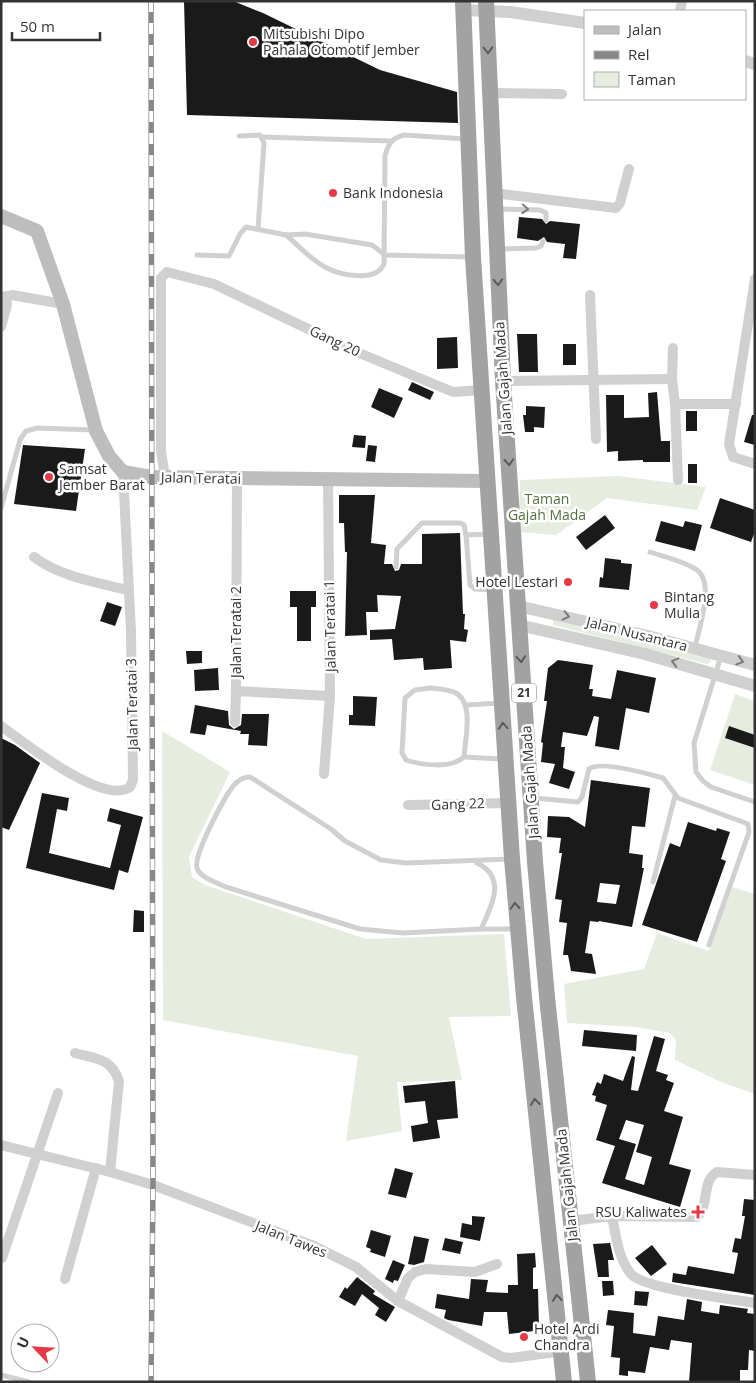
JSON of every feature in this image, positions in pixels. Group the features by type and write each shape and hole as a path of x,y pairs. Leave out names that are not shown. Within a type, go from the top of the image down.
{"highway":[{"name":"Jalan Gajah Mada","path":"464,6 467,139 473,257 493,590 517,929 563,1351 564,1382"},
{"name":"Jalan Gajah Mada","path":"486,6 503,381 531,798 546,987 588,1382"},
{"path":"539,1132 561,1130"}],"main road":[{"path":"1,216 36,231 63,304 96,430 109,456 123,472"},
{"name":"Jalan Teratai","path":"123,472 151,477 486,481"}],"street":[{"path":"464,6 486,6 584,22"},
{"path":"490,93 562,94"},
{"path":"495,201 616,208 620,203 629,168"},
{"name":"Gang 20","path":"165,477 161,451 161,278 167,272 193,277 214,284 352,350 453,392 481,390"},
{"path":"755,279 729,444 730,453 733,457 755,464"},
{"path":"590,295 596,438"},
{"path":"1,326 7,305 4,297 63,304"},
{"path":"673,348 672,379 675,404 678,480"},
{"path":"503,381 594,378 672,379"},
{"path":"675,404 736,404"},
{"name":"Jalan Teratai 3","path":"1,726 68,773 94,786 122,792 130,787 133,780 131,632 123,472"},
{"name":"Jalan Teratai 2","path":"237,479 236,691 330,696"},
{"name":"Jalan Teratai 1","path":"324,774 330,696 328,479"},
{"path":"34,557 49,568 128,590"},
{"name":"Jalan Nusantara","path":"518,606 695,648 755,665"},
{"name":"Jalan Nusantara","path":"519,625 645,654 716,673 755,686"},
{"path":"234,722 236,691"},
{"name":"Gang 22","path":"408,805 508,803"},
{"path":"75,1053 105,1060 115,1068 119,1081 110,1172"},
{"path":"2,1258 58,1093"},
{"name":"Jalan Tawes","path":"1,1145 96,1168 188,1197 314,1246 356,1267 398,1302 502,1357 511,1358 563,1351"},
{"path":"66,1279 96,1168"},
{"path":"571,1221 612,1216 697,1217 703,1209 709,1179 713,1174 717,1172 755,1176"},
{"path":"612,1216 621,1256 633,1276 664,1287 755,1303"},
{"path":"398,1302 408,1278 415,1272 426,1269 474,1272 497,1264"}],"lane":[{"path":"286,235 324,267 335,271 373,275 382,268 385,255 386,156 391,141 396,137 404,135 467,139"},
{"path":"239,136 391,141"},
{"path":"258,229 264,143 262,137"},
{"path":"495,201 546,212 546,220"},
{"path":"197,256 229,256 240,234 246,227 286,235 305,234 372,246 385,255 473,257"},
{"path":"496,250 536,248 541,246 543,241"},
{"path":"1,508 20,440 26,431 38,428 96,430"},
{"path":"396,567 397,549 422,523 460,523 464,525 466,535 470,585 475,589 493,590"},
{"path":"466,535 490,534"},
{"path":"650,552 694,568 704,577 706,592 695,648"},
{"path":"722,655 694,743 696,772 703,782 711,787 755,802"},
{"path":"430,688 452,691 461,696 466,705 464,757 459,762 438,764 414,763 406,760 402,744 405,698 408,694 415,690 430,688"},
{"path":"466,705 486,706 501,703"},
{"path":"464,757 505,759"},
{"path":"531,798 578,802 582,797 589,769 597,765 631,770 664,778 675,796 746,822 750,826 709,945"},
{"path":"512,859 476,862 406,863 381,860 345,841 331,829 250,777 244,777 226,795 206,836 196,865 199,871 207,878 226,887 360,929 403,933 517,929"},
{"path":"653,882 675,796"},
{"path":"476,862 488,868 493,878 495,892 490,912 481,929"},
{"path":"1,1375 29,1382"}],"green space":[{"name":"Taman Gajah Mada","path":"618,476 706,487 697,510 607,498 556,535 519,532 520,480"},
{"path":"553,620 711,659 711,662 707,664 553,625"},
{"path":"735,694 755,701 755,785 710,770"},
{"path":"162,731 230,772 189,857 192,877 205,885 366,939 504,934 511,1016 449,1017 462,1080 397,1082 402,1131 346,1141 358,1056 163,1020"},
{"path":"732,887 755,894 755,1094 721,1082 675,1060 676,1040 670,1033 635,1027 567,1023 564,984 644,969 657,933 709,951"}],"building":[{"name":"Mitsubishi Dipo Pahala Otomotif Jember","path":"184,1 233,1 263,13 380,70 457,92 458,123 187,115"},
{"path":"519,217 542,219 546,224 550,221 580,224 576,259 563,258 565,244 547,242 544,237 538,241 517,238"},
{"path":"517,334 537,334 538,372 519,372"},
{"path":"457,337 458,368 437,369 437,338"},
{"path":"563,344 576,344 576,365 563,365"},
{"path":"412,382 434,392 430,400 408,390"},
{"path":"379,388 403,398 394,418 371,407"},
{"path":"657,392 661,441 670,441 670,462 618,461 618,451 607,452 606,395 624,395 624,418 649,417 648,393"},
{"path":"526,406 545,407 544,428 534,427 534,432 525,432 523,415 526,415"},
{"path":"686,411 697,411 697,431 686,431"},
{"path":"752,415 755,415 755,445 744,442"},
{"path":"354,435 366,436 365,448 352,447"},
{"name":"Samsat Jember Barat","path":"23,445 85,449 76,511 14,504"},
{"path":"368,445 377,446 375,462 366,461"},
{"path":"688,464 697,464 697,483 688,483"},
{"path":"339,495 375,495 371,543 386,545 384,564 392,564 395,571 399,570 401,564 422,564 422,534 460,533 463,614 465,614 464,629 468,630 466,642 450,640 452,668 424,670 423,658 394,660 392,639 370,640 370,630 395,629 401,596 377,595 378,612 366,612 367,635 345,636 347,552 345,552 344,523 339,523"},
{"path":"720,498 755,510 755,531 751,542 710,528"},
{"path":"605,515 615,528 586,550 576,537"},
{"path":"661,521 683,527 685,521 702,525 695,551 655,541"},
{"path":"605,558 621,560 621,563 632,564 629,590 599,587 600,577 603,578"},
{"path":"290,591 316,591 316,607 311,607 311,641 297,641 297,607 290,607"},
{"path":"107,602 122,607 115,626 100,621"},
{"path":"186,651 202,651 202,663 187,664"},
{"path":"558,660 593,665 589,689 593,689 592,696 611,699 617,670 656,678 649,713 626,708 619,750 595,746 599,717 594,716 587,736 563,732 561,747 565,747 563,768 575,772 569,789 549,783 555,764 541,762 543,743 541,742 547,701 544,701 548,668"},
{"path":"218,668 219,690 195,691 194,670"},
{"path":"353,696 377,697 375,726 349,725 349,715 353,715"},
{"path":"195,705 228,711 229,725 234,729 241,725 242,714 269,714 267,746 248,745 249,734 240,734 241,731 207,725 205,735 190,733"},
{"path":"729,726 755,735 755,748 725,738"},
{"path":"1,738 15,745 40,763 9,830 1,827"},
{"path":"591,780 650,788 645,827 632,826 629,853 643,855 642,868 644,868 632,927 590,921 585,953 592,954 596,974 571,971 568,955 563,955 567,923 559,922 562,900 555,899 562,853 559,853 561,838 547,837 548,816 569,817 585,827","holes":["600,883 620,885 616,904 597,902"]},
{"path":"42,793 69,798 67,811 57,809 49,853 110,868 121,825 107,821 110,808 143,817 128,873 119,870 114,890 26,868"},
{"path":"688,822 716,831 717,828 730,832 721,859 726,861 697,942 642,925 670,843 680,847"},
{"path":"134,910 144,911 144,932 133,932"},
{"path":"584,1030 637,1035 636,1051 582,1046"},
{"path":"654,1036 665,1039 656,1071 668,1075 666,1080 674,1083 664,1111 683,1117 669,1164 691,1170 680,1207 602,1183 615,1146 596,1140 607,1105 595,1101 596,1096 592,1095 597,1082 601,1084 604,1074 623,1081 632,1056 635,1057 631,1090 638,1091","holes":["626,1120 644,1125 636,1152 652,1157 644,1185 625,1179 636,1144 619,1139"]},
{"path":"455,1081 458,1118 437,1120 440,1138 413,1142 411,1126 428,1123 425,1101 405,1103 403,1086"},
{"path":"395,1168 413,1173 406,1198 388,1194"},
{"path":"744,1199 755,1200 755,1295 672,1282 673,1273 686,1275 688,1266 734,1274 738,1253 732,1252 735,1238 741,1239 745,1216 742,1216"},
{"path":"472,1216 485,1217 480,1241 460,1237 462,1223 472,1225"},
{"path":"371,1230 391,1236 385,1257 370,1252 371,1249 366,1247"},
{"path":"414,1236 429,1239 424,1262 414,1265 408,1264"},
{"path":"445,1238 463,1242 460,1254 442,1250"},
{"path":"610,1243 614,1260 608,1260 609,1277 598,1277 593,1244"},
{"path":"652,1245 667,1264 651,1276 635,1258"},
{"path":"535,1253 536,1267 533,1268 533,1289 538,1289 539,1328 534,1329 534,1331 509,1334 507,1312 484,1312 482,1326 448,1320 444,1318 446,1310 435,1308 437,1294 469,1299 471,1279 488,1280 486,1292 508,1293 508,1285 518,1285 517,1254"},
{"path":"393,1260 405,1265 398,1281 394,1280 393,1283 385,1279"},
{"path":"357,1277 375,1291 373,1294 395,1307 386,1322 375,1315 379,1308 362,1294 355,1306 339,1297 345,1287 347,1289"},
{"path":"602,1281 613,1281 614,1295 603,1296"},
{"path":"635,1291 649,1292 647,1306 634,1305"},
{"path":"687,1299 702,1302 701,1311 719,1314 720,1305 748,1309 747,1313 755,1314 755,1351 749,1350 748,1370 740,1370 740,1382 689,1382 692,1343 671,1340 669,1350 650,1347 645,1373 628,1371 628,1376 619,1375 620,1358 611,1357 614,1326 606,1325 608,1310 634,1313 633,1333 655,1336 658,1316 684,1320"}],"railway":[{"path":"151,1 153,1185 151,1382"}],"place":[{"name":"Mitsubishi Dipo Pahala Otomotif Jember","path":"253,42"},
{"name":"Bank Indonesia","path":"333,193"},
{"name":"Samsat Jember Barat","path":"49,477"},
{"name":"Hotel Lestari","path":"568,582"},
{"name":"Bintang Mulia","path":"654,605"},
{"name":"RSU Kaliwates","path":"698,1212"},
{"name":"Hotel Ardi Chandra","path":"524,1337"}]}
